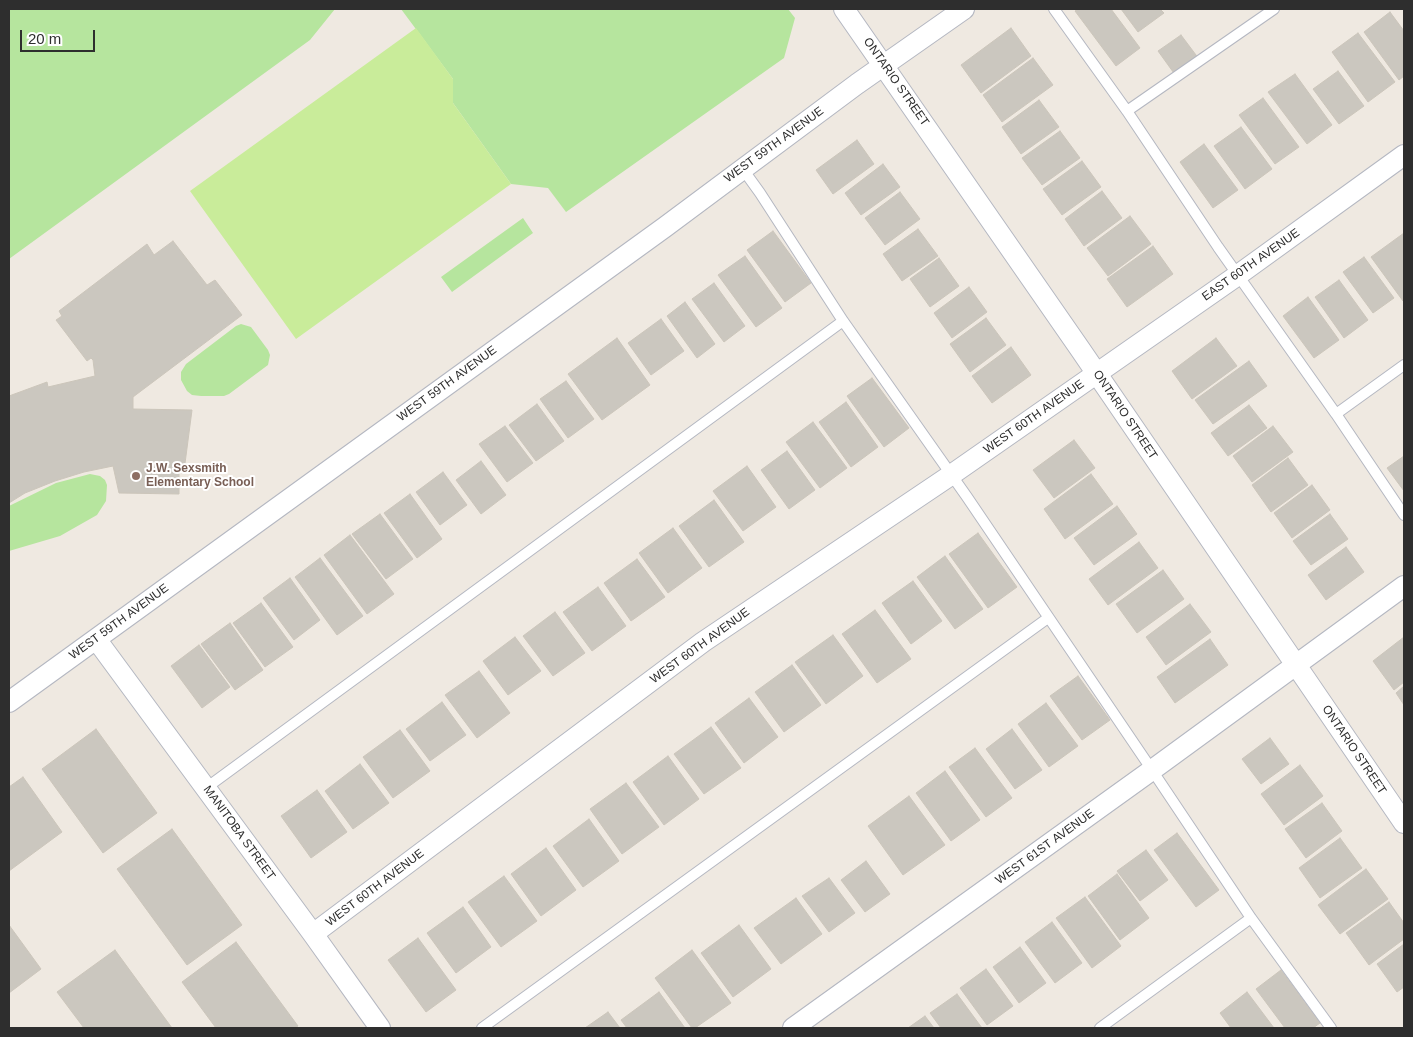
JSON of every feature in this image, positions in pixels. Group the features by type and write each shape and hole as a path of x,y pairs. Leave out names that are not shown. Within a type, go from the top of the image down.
{"street":[{"name":"ONTARIO STREET","path":"844,9 1097,373 1404,823"},
{"name":"WEST 59TH AVENUE","path":"9,702 665,226 742,168 964,9"},
{"name":"EAST 60TH AVENUE","path":"1097,373 1238,275 1404,155"},
{"name":"WEST 60TH AVENUE","path":"313,934 703,642 951,475 1097,373"},
{"name":"WEST 61ST AVENUE","path":"793,1028 1404,586"},
{"name":"MANITOBA STREET","path":"96,639 380,1028"}],"lane":[{"path":"1054,9 1127,111 1404,515"},
{"path":"1127,111 1274,9"},
{"path":"742,168 760,192 843,321 951,475 1251,918 1331,1028"},
{"path":"206,788 843,321"},
{"path":"1336,414 1404,365"},
{"path":"482,1028 1048,618"},
{"path":"1100,1028 1251,918"}],"green space":[{"path":"9,9 335,9 310,40 9,259"},
{"path":"401,9 788,9 795,18 784,58 566,212 548,188 511,184 453,103 453,79"},
{"path":"416,28 453,79 453,103 511,184 296,339 190,191"},
{"path":"523,218 533,233 452,292 441,277"},
{"path":"241,324 251,327 268,350 270,355 268,365 224,396 192,395 187,391 181,380 181,372 186,364"},
{"path":"90,474 100,476 107,485 106,501 97,515 60,536 9,551 9,506 56,483"}],"building":[{"path":"1078,9 1111,9 1140,48 1116,66 1075,11"},
{"path":"1121,9 1160,9 1164,13 1138,32"},
{"path":"1390,12 1404,31 1404,76 1399,80 1364,32"},
{"path":"1011,28 1031,56 981,93 961,65"},
{"path":"1358,33 1395,82 1368,102 1332,52"},
{"path":"1181,35 1199,59 1176,76 1158,51"},
{"path":"1033,58 1053,85 1002,122 983,95"},
{"path":"1338,71 1364,106 1339,124 1313,89"},
{"path":"1295,74 1332,125 1307,144 1268,92"},
{"path":"1263,98 1299,147 1275,164 1239,115"},
{"path":"1039,100 1059,127 1021,154 1002,127"},
{"path":"1241,127 1272,169 1245,189 1214,146"},
{"path":"1060,131 1080,158 1042,185 1022,158"},
{"path":"857,140 874,164 833,194 816,170"},
{"path":"1204,144 1238,190 1213,208 1180,162"},
{"path":"1082,161 1101,187 1062,215 1043,189"},
{"path":"883,164 900,187 861,215 845,193"},
{"path":"1102,191 1122,218 1084,246 1065,219"},
{"path":"900,192 920,219 885,245 865,218"},
{"path":"1130,216 1151,244 1108,276 1087,248"},
{"path":"918,229 938,256 902,281 883,254"},
{"path":"773,231 811,283 785,302 747,250"},
{"path":"1404,233 1404,300 1403,301 1371,257"},
{"path":"173,241 207,285 215,280 242,315 133,397 133,409 192,410 184,471 179,471 179,494 119,493 113,466 55,481 25,493 9,503 9,396 47,382 48,387 95,376 93,360 91,358 87,361 56,320 62,316 59,311 147,244 154,255"},
{"path":"1153,246 1173,274 1127,307 1107,279"},
{"path":"745,256 782,308 756,327 718,275"},
{"path":"1364,257 1394,298 1373,313 1343,272"},
{"path":"939,258 959,286 930,307 910,279"},
{"path":"1339,280 1368,320 1344,338 1315,297"},
{"path":"714,283 745,326 724,342 692,299"},
{"path":"969,287 987,312 952,338 934,313"},
{"path":"1308,297 1339,340 1314,358 1283,316"},
{"path":"685,302 715,344 697,358 667,316"},
{"path":"986,318 1006,345 970,372 950,344"},
{"path":"661,319 684,351 651,375 628,343"},
{"path":"617,338 650,385 602,420 568,374"},
{"path":"1216,338 1237,366 1192,399 1172,371"},
{"path":"1011,347 1031,375 992,403 972,376"},
{"path":"1249,361 1267,386 1213,424 1195,400"},
{"path":"872,378 909,428 884,447 847,396"},
{"path":"566,381 594,419 568,438 540,399"},
{"path":"846,402 878,447 851,467 819,422"},
{"path":"537,404 564,441 536,461 509,425"},
{"path":"1249,405 1267,428 1228,456 1211,433"},
{"path":"813,422 847,468 820,488 786,442"},
{"path":"505,426 533,463 507,482 479,444"},
{"path":"1273,426 1293,452 1252,482 1233,456"},
{"path":"1074,440 1095,468 1054,498 1033,470"},
{"path":"787,451 815,490 789,509 761,470"},
{"path":"1404,456 1404,491 1387,468"},
{"path":"1288,458 1308,485 1271,512 1252,485"},
{"path":"481,461 506,495 481,514 456,480"},
{"path":"747,466 776,507 743,531 713,491"},
{"path":"443,472 467,505 440,525 416,492"},
{"path":"1091,474 1113,504 1065,539 1044,509"},
{"path":"1312,485 1330,510 1292,538 1274,513"},
{"path":"410,494 442,539 417,558 384,513"},
{"path":"714,500 744,542 709,567 679,526"},
{"path":"1117,506 1137,534 1094,565 1074,538"},
{"path":"380,514 413,559 386,579 352,534"},
{"path":"1330,514 1348,539 1311,565 1293,541"},
{"path":"673,528 702,568 668,593 639,553"},
{"path":"978,533 1017,587 988,608 949,554"},
{"path":"350,535 394,594 367,614 324,555"},
{"path":"1139,542 1158,568 1108,605 1089,579"},
{"path":"1346,547 1364,572 1326,600 1308,575"},
{"path":"945,556 983,609 955,629 917,577"},
{"path":"320,558 363,616 337,635 295,577"},
{"path":"637,559 665,597 631,621 604,583"},
{"path":"1163,570 1184,599 1137,633 1116,604"},
{"path":"290,578 320,620 294,640 263,598"},
{"path":"913,581 942,621 911,644 882,603"},
{"path":"598,587 626,626 592,651 563,612"},
{"path":"261,603 293,647 265,667 233,623"},
{"path":"1190,604 1211,632 1166,665 1146,637"},
{"path":"875,610 911,659 877,683 842,634"},
{"path":"555,612 585,653 553,676 523,636"},
{"path":"230,623 263,670 235,690 201,644"},
{"path":"833,635 863,676 826,704 795,662"},
{"path":"515,637 541,671 508,695 483,661"},
{"path":"1404,637 1404,682 1394,690 1373,661"},
{"path":"1210,639 1228,665 1175,703 1157,677"},
{"path":"199,645 230,687 202,708 171,666"},
{"path":"792,665 821,705 784,732 755,692"},
{"path":"479,671 510,713 477,738 445,695"},
{"path":"1078,676 1110,720 1082,740 1050,696"},
{"path":"1404,686 1404,705 1396,693"},
{"path":"749,698 778,737 744,763 715,723"},
{"path":"442,702 466,735 430,761 406,729"},
{"path":"1046,703 1078,746 1049,767 1018,724"},
{"path":"711,727 741,768 704,794 674,754"},
{"path":"96,729 157,813 103,853 42,769"},
{"path":"1012,729 1042,770 1015,789 986,749"},
{"path":"400,730 430,771 393,798 363,757"},
{"path":"1270,738 1289,764 1261,784 1242,759"},
{"path":"975,748 1012,798 986,817 949,767"},
{"path":"668,756 699,799 664,825 633,782"},
{"path":"360,764 389,803 353,829 325,791"},
{"path":"1300,765 1323,796 1284,825 1261,794"},
{"path":"945,771 980,820 951,841 916,793"},
{"path":"23,777 62,832 9,871 9,787"},
{"path":"626,783 659,827 622,854 590,809"},
{"path":"317,790 347,832 311,858 281,816"},
{"path":"909,796 945,845 903,875 868,826"},
{"path":"1322,803 1342,831 1306,858 1285,829"},
{"path":"589,819 619,861 583,887 553,846"},
{"path":"172,829 242,925 187,965 117,869"},
{"path":"1177,833 1219,890 1196,907 1154,850"},
{"path":"1340,838 1362,868 1320,898 1299,868"},
{"path":"546,848 576,890 541,916 511,874"},
{"path":"1146,850 1168,880 1140,901 1117,871"},
{"path":"866,861 890,894 865,912 841,880"},
{"path":"1366,869 1388,899 1340,934 1318,905"},
{"path":"1117,874 1149,918 1120,940 1088,896"},
{"path":"504,876 537,921 501,947 468,902"},
{"path":"829,878 855,913 829,932 802,896"},
{"path":"1085,897 1121,946 1092,968 1056,918"},
{"path":"796,898 822,934 781,964 754,928"},
{"path":"1389,902 1404,923 1404,939 1369,965 1346,933"},
{"path":"463,907 491,947 456,973 427,933"},
{"path":"1052,922 1082,963 1055,983 1025,942"},
{"path":"9,925 41,969 9,993"},
{"path":"739,925 771,969 733,997 701,953"},
{"path":"418,938 456,990 426,1012 388,960"},
{"path":"236,942 298,1026 294,1028 216,1028 182,982"},
{"path":"1404,944 1404,987 1397,992 1377,964"},
{"path":"1020,947 1046,983 1019,1003 993,967"},
{"path":"115,950 172,1028 84,1028 57,992"},
{"path":"692,950 731,1003 695,1028 692,1028 655,978"},
{"path":"986,969 1013,1006 987,1025 960,988"},
{"path":"1281,970 1320,1023 1313,1028 1285,1028 1256,989"},
{"path":"659,992 685,1028 627,1028 621,1020"},
{"path":"1247,992 1274,1028 1231,1028 1220,1013"},
{"path":"957,994 982,1028 941,1028 930,1013"},
{"path":"608,1012 620,1028 585,1028"},
{"path":"925,1016 934,1028 908,1028"}],"place":[{"name":"J.W. Sexsmith Elementary School","path":"136,476"}]}
